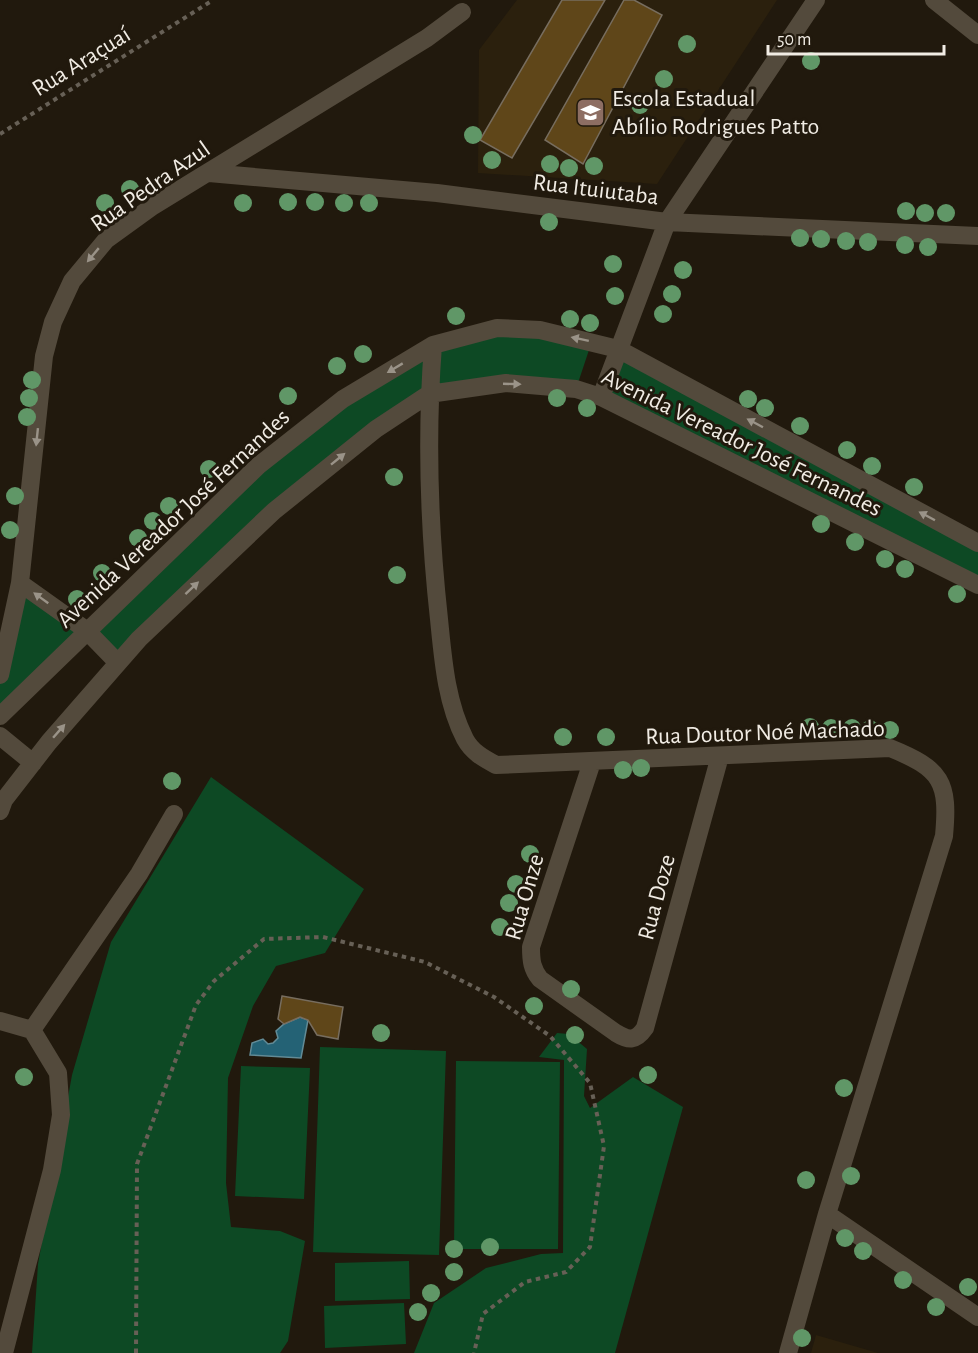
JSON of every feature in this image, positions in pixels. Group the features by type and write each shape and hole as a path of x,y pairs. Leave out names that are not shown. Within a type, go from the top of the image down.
{"street":[{"path":"601,398 667,222 816,0"},
{"path":"934,0 978,35"},
{"name":"Rua Pedra Azul","path":"0,675 20,583 45,356 53,322 72,281 106,240 153,206 427,38 462,12"},
{"name":"Rua Ituiutaba","path":"209,173 437,193 667,222 978,236"},
{"name":"Avenida Vereador José Fernandes","path":"0,716 86,630 258,466 343,399 433,345 497,328 540,330 618,349 978,543"},
{"name":"Rua Doutor Noé Machado","path":"433,345 429,394 431,546 445,677 466,740 478,756 496,765 890,748 913,758 943,784 947,803 944,836 827,1214 788,1353"},
{"name":"Avenida Vereador José Fernandes","path":"1,803 139,639 274,511 376,429 429,394 506,383 576,389 601,398 978,585"},
{"path":"20,583 86,630 118,663"},
{"path":"0,736 33,763"},
{"name":"Rua Doze","path":"626,1039 639,1036 645,1029 720,756"},
{"name":"Rua Onze","path":"592,762 531,947 531,961 540,979 626,1039"},
{"path":"32,1030 139,874 174,814"},
{"path":"0,1021 32,1030 58,1073 61,1115 52,1170 4,1353"},
{"path":"827,1214 978,1317"}],"path":[{"name":"Rua Araçuaí","path":"0,134 213,0"},
{"path":"136,1353 137,1164 196,1005 214,981 264,939 323,937 425,962 494,997 550,1036 590,1083 604,1146 590,1247 566,1272 525,1282 483,1314 474,1353"}],"shaded area":[{"name":"Escola Estadual Abílio Rodrigues Patto","path":"517,0 777,0 657,184 478,173 479,50"},
{"path":"816,1335 878,1353 811,1353"}],"green space":[{"path":"497,328 592,341 576,389 429,395 376,429 118,663 85,631 0,716 0,675 20,583 86,630 258,466 433,345"},
{"path":"618,349 978,543 978,586 601,397"},
{"path":"211,777 364,889 325,953 276,966 253,1006 228,1078 226,1183 231,1227 280,1231 305,1241 288,1341 280,1353 32,1353 38,1264 72,1075 111,942"},
{"path":"557,1033 569,1034 587,1049 584,1096 590,1108 633,1077 683,1107 615,1353 414,1353 434,1303 486,1268 541,1254 563,1253 564,1060 539,1057"},
{"path":"320,1047 446,1051 439,1255 313,1252"},
{"path":"456,1061 560,1062 558,1249 454,1249"},
{"path":"241,1066 310,1068 304,1199 235,1196"},
{"path":"409,1261 410,1299 335,1301 335,1263"},
{"path":"404,1303 406,1344 325,1348 324,1306"}],"water":[{"path":"300,1017 308,1020 301,1058 250,1055 252,1043 263,1039 268,1044 273,1043 278,1038 276,1031 284,1024"}],"building":[{"path":"562,0 605,0 512,158 480,140"},
{"path":"624,0 634,0 662,15 583,164 545,140"},
{"path":"282,996 343,1007 338,1039 317,1035 308,1020 300,1017 284,1024 278,1019"}],"place":[{"name":"Escola Estadual Abílio Rodrigues Patto","path":"591,112"}]}
